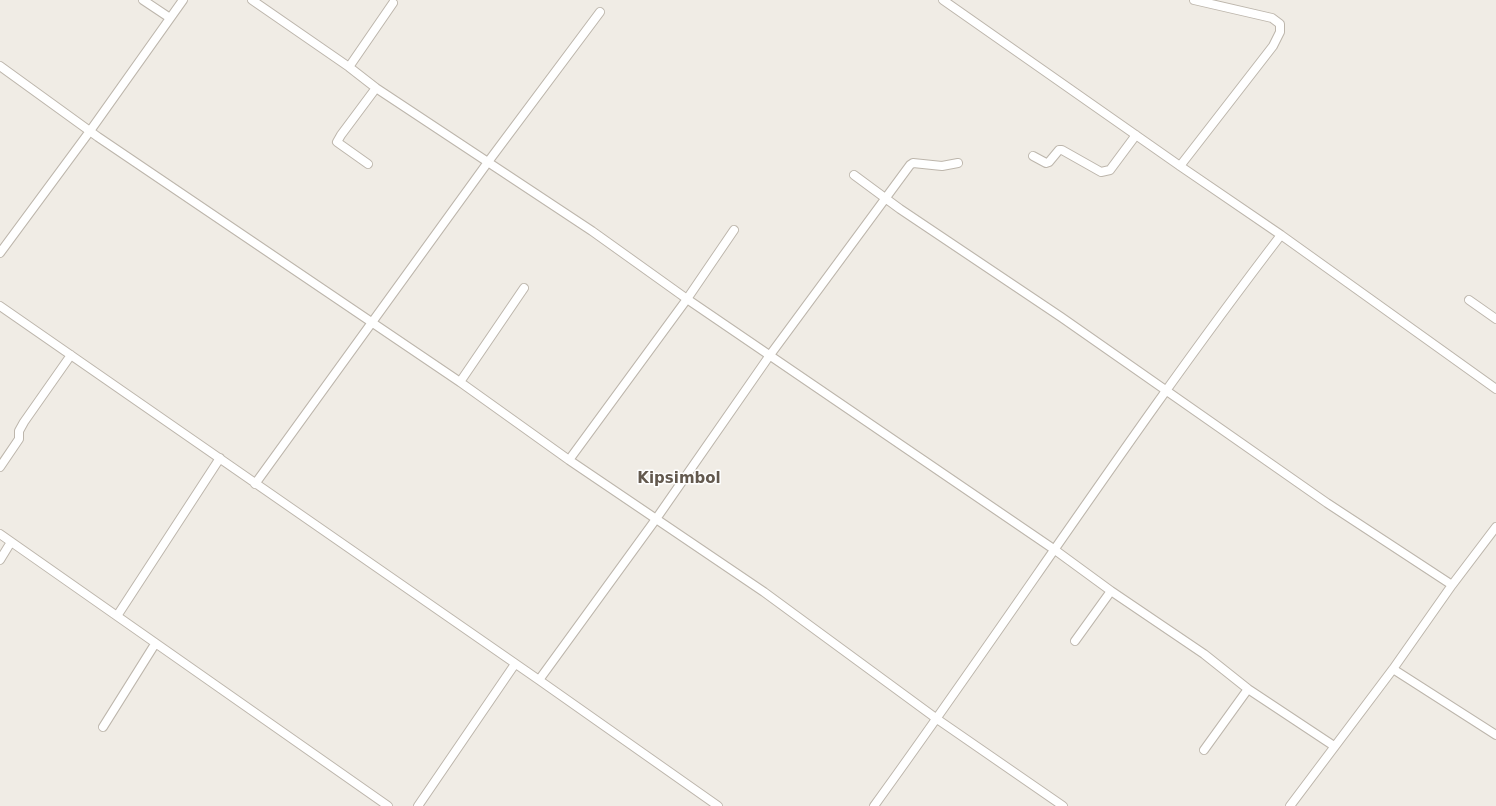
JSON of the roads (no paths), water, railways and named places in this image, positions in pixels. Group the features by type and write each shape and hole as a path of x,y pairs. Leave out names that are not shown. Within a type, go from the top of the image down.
{"street":[{"path":"143,0 170,18"},
{"path":"0,254 183,0"},
{"path":"252,0 349,67 376,88 592,231 687,299 1056,550 1111,591 1204,654 1248,689 1334,746"},
{"path":"943,0 1180,166 1282,235 1496,389"},
{"path":"1180,166 1273,46 1280,32 1280,24 1272,18 1194,0"},
{"path":"349,67 393,3"},
{"path":"255,484 488,162 600,12"},
{"path":"0,66 90,131 460,382 569,460 764,592 938,719 1063,806"},
{"path":"368,164 337,142 376,88"},
{"path":"1033,156 1046,163 1059,150 1062,150 1101,172 1106,172 1110,170 1136,135"},
{"path":"539,680 656,519 770,355 910,165 913,163 942,166 958,163"},
{"path":"854,175 885,198 1061,317 1327,503 1452,585"},
{"path":"569,460 687,299 734,230"},
{"path":"874,806 938,719 1166,391 1240,289 1282,235"},
{"path":"460,382 524,288"},
{"path":"1469,300 1496,319"},
{"path":"0,306 718,806"},
{"path":"0,467 19,439 19,431 24,422 71,355"},
{"path":"117,616 220,458"},
{"path":"1290,806 1393,669 1452,585 1496,527"},
{"path":"0,534 388,806"},
{"path":"0,560 11,542"},
{"path":"1075,641 1111,591"},
{"path":"103,727 155,644"},
{"path":"418,806 515,664"},
{"path":"1393,669 1496,734"},
{"path":"1204,750 1248,689"}],"district":[{"name":"Kipsimbol","path":"679,479"}]}
